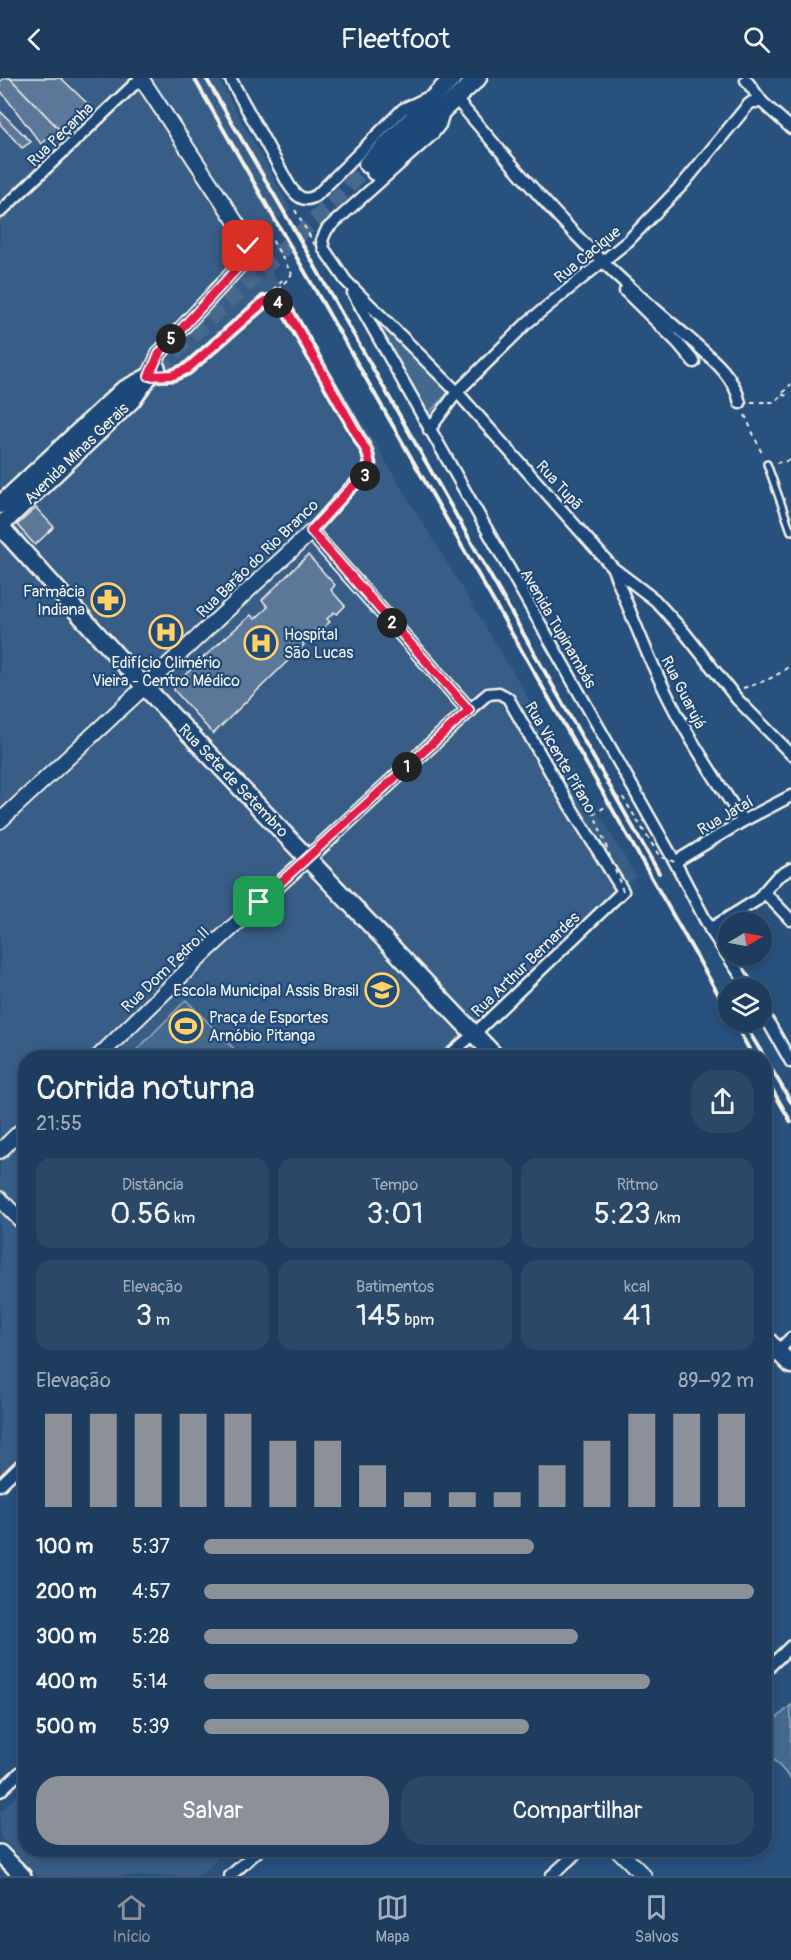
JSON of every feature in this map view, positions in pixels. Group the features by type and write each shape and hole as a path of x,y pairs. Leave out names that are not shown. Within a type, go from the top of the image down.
{"main road":[{"path":"453,78 371,168 450,104 478,78"},
{"name":"Avenida Minas Gerais","path":"0,506 123,390 153,373"},
{"name":"Avenida Minas Gerais","path":"0,526 132,400 153,373"},
{"name":"Rua Sete de Setembro","path":"0,526 144,686 489,1050"},
{"path":"772,1345 791,1365"},
{"path":"0,1853 23,1876"}],"street":[{"name":"Rua Peçanha","path":"0,212 141,78"},
{"name":"Avenida Minas Gerais","path":"141,78 247,239 248,252 242,263 159,354 153,373 173,375 187,369 265,302"},
{"path":"230,78 293,192 299,198 307,199 316,195 344,169 403,109 437,94"},
{"path":"746,80 762,102 791,128"},
{"name":"Rua Cacique","path":"429,430 457,392 528,322 628,241 683,184 748,105 752,102 762,102"},
{"path":"450,104 526,179 602,261 728,376 738,391 740,403"},
{"name":"Rua Tupã","path":"450,104 433,134 327,229 322,240 324,249 346,281 457,392 613,568 655,600 731,691 791,754"},
{"path":"615,273 622,289 678,343 694,362"},
{"name":"Avenida Tupinambás","path":"346,281 675,862 710,929 742,978"},
{"name":"Rua Barão do Rio Branco","path":"0,821 311,531 369,470 367,452 288,312 282,305 265,302"},
{"path":"311,531 469,710"},
{"name":"Rua Guarujá","path":"613,568 630,613 673,706 743,821"},
{"name":"Rua Vicente Pifano","path":"469,710 488,694 499,693 508,698 567,801 623,891"},
{"name":"Rua Dom Pedro II","path":"105,1050 210,948 469,710"},
{"name":"Rua Jataí","path":"675,862 743,821 791,796"},
{"path":"710,929 757,900 777,878 791,869"},
{"name":"Rua Arthur Bernardes","path":"455,1050 623,891"},
{"path":"764,892 791,921"},
{"path":"772,1029 791,1062"},
{"path":"0,1151 18,1134"},
{"path":"0,1199 18,1218"},
{"path":"772,1357 791,1338"},
{"path":"0,1485 18,1468"},
{"path":"772,1664 791,1646"},
{"path":"0,1791 18,1774"},
{"path":"230,1876 251,1857"},
{"path":"551,1876 572,1857"},
{"path":"625,1857 644,1876"}],"lane":[{"path":"767,464 791,531"}],"path":[{"path":"295,210 316,247"},
{"path":"265,302 292,274 268,233"},
{"path":"791,384 775,402 740,403 767,464 791,460"},
{"path":"781,395 791,396"},
{"path":"731,691 763,682 791,664"},
{"path":"623,891 594,813 622,796 660,857 675,862"}],"shaded area":[{"path":"0,78 218,78 291,209 266,230 245,228 636,876 452,1050 18,1050 18,1462 0,1479"},
{"path":"358,298 450,391 425,417"},
{"name":"Praça de Esportes Arnóbio Pitanga","path":"186,1000 235,1050 137,1050"},
{"path":"791,1705 791,1779 772,1758 772,1723"},
{"path":"18,1794 18,1855 0,1837 0,1812"},
{"path":"19,1857 219,1857 199,1876 38,1876"}],"building":[{"path":"10,78 60,130 41,144 0,90 0,81"},
{"path":"10,78 61,78 91,107 60,130"},
{"path":"0,111 31,142 22,148 0,124"},
{"path":"36,508 54,527 35,545 17,525"},
{"name":"Hospital São Lucas","path":"308,555 335,585 331,590 345,606 337,614 334,612 327,619 330,622 319,631 316,629 302,641 304,645 213,734 174,690 175,685 251,615 255,619 268,607 262,600"},
{"name":"Farmácia Indiana","path":"110,589 119,599 106,610 97,600"}],"tunnel":[{"path":"157,369 343,193 367,164"}],"railway":[{"path":"194,78 718,994"},
{"path":"206,78 659,873"},
{"path":"740,1032 750,1050"},
{"path":"749,1032 760,1050"},
{"path":"772,1070 791,1102"},
{"path":"772,1089 791,1122"}],"place":[{"name":"Farmácia Indiana","path":"108,600"},
{"name":"Edifício Climério Vieira - Centro Médico","path":"166,632"},
{"name":"Hospital São Lucas","path":"261,643"},
{"name":"Escola Municipal Assis Brasil","path":"382,990"},
{"name":"Praça de Esportes Arnóbio Pitanga","path":"186,1026"}],"route":[{"path":"248,246 242,263 163,348 149,376 173,375 187,369 265,301 269,300 282,305 367,452 370,464 366,475 311,531 469,710 259,902"}]}
